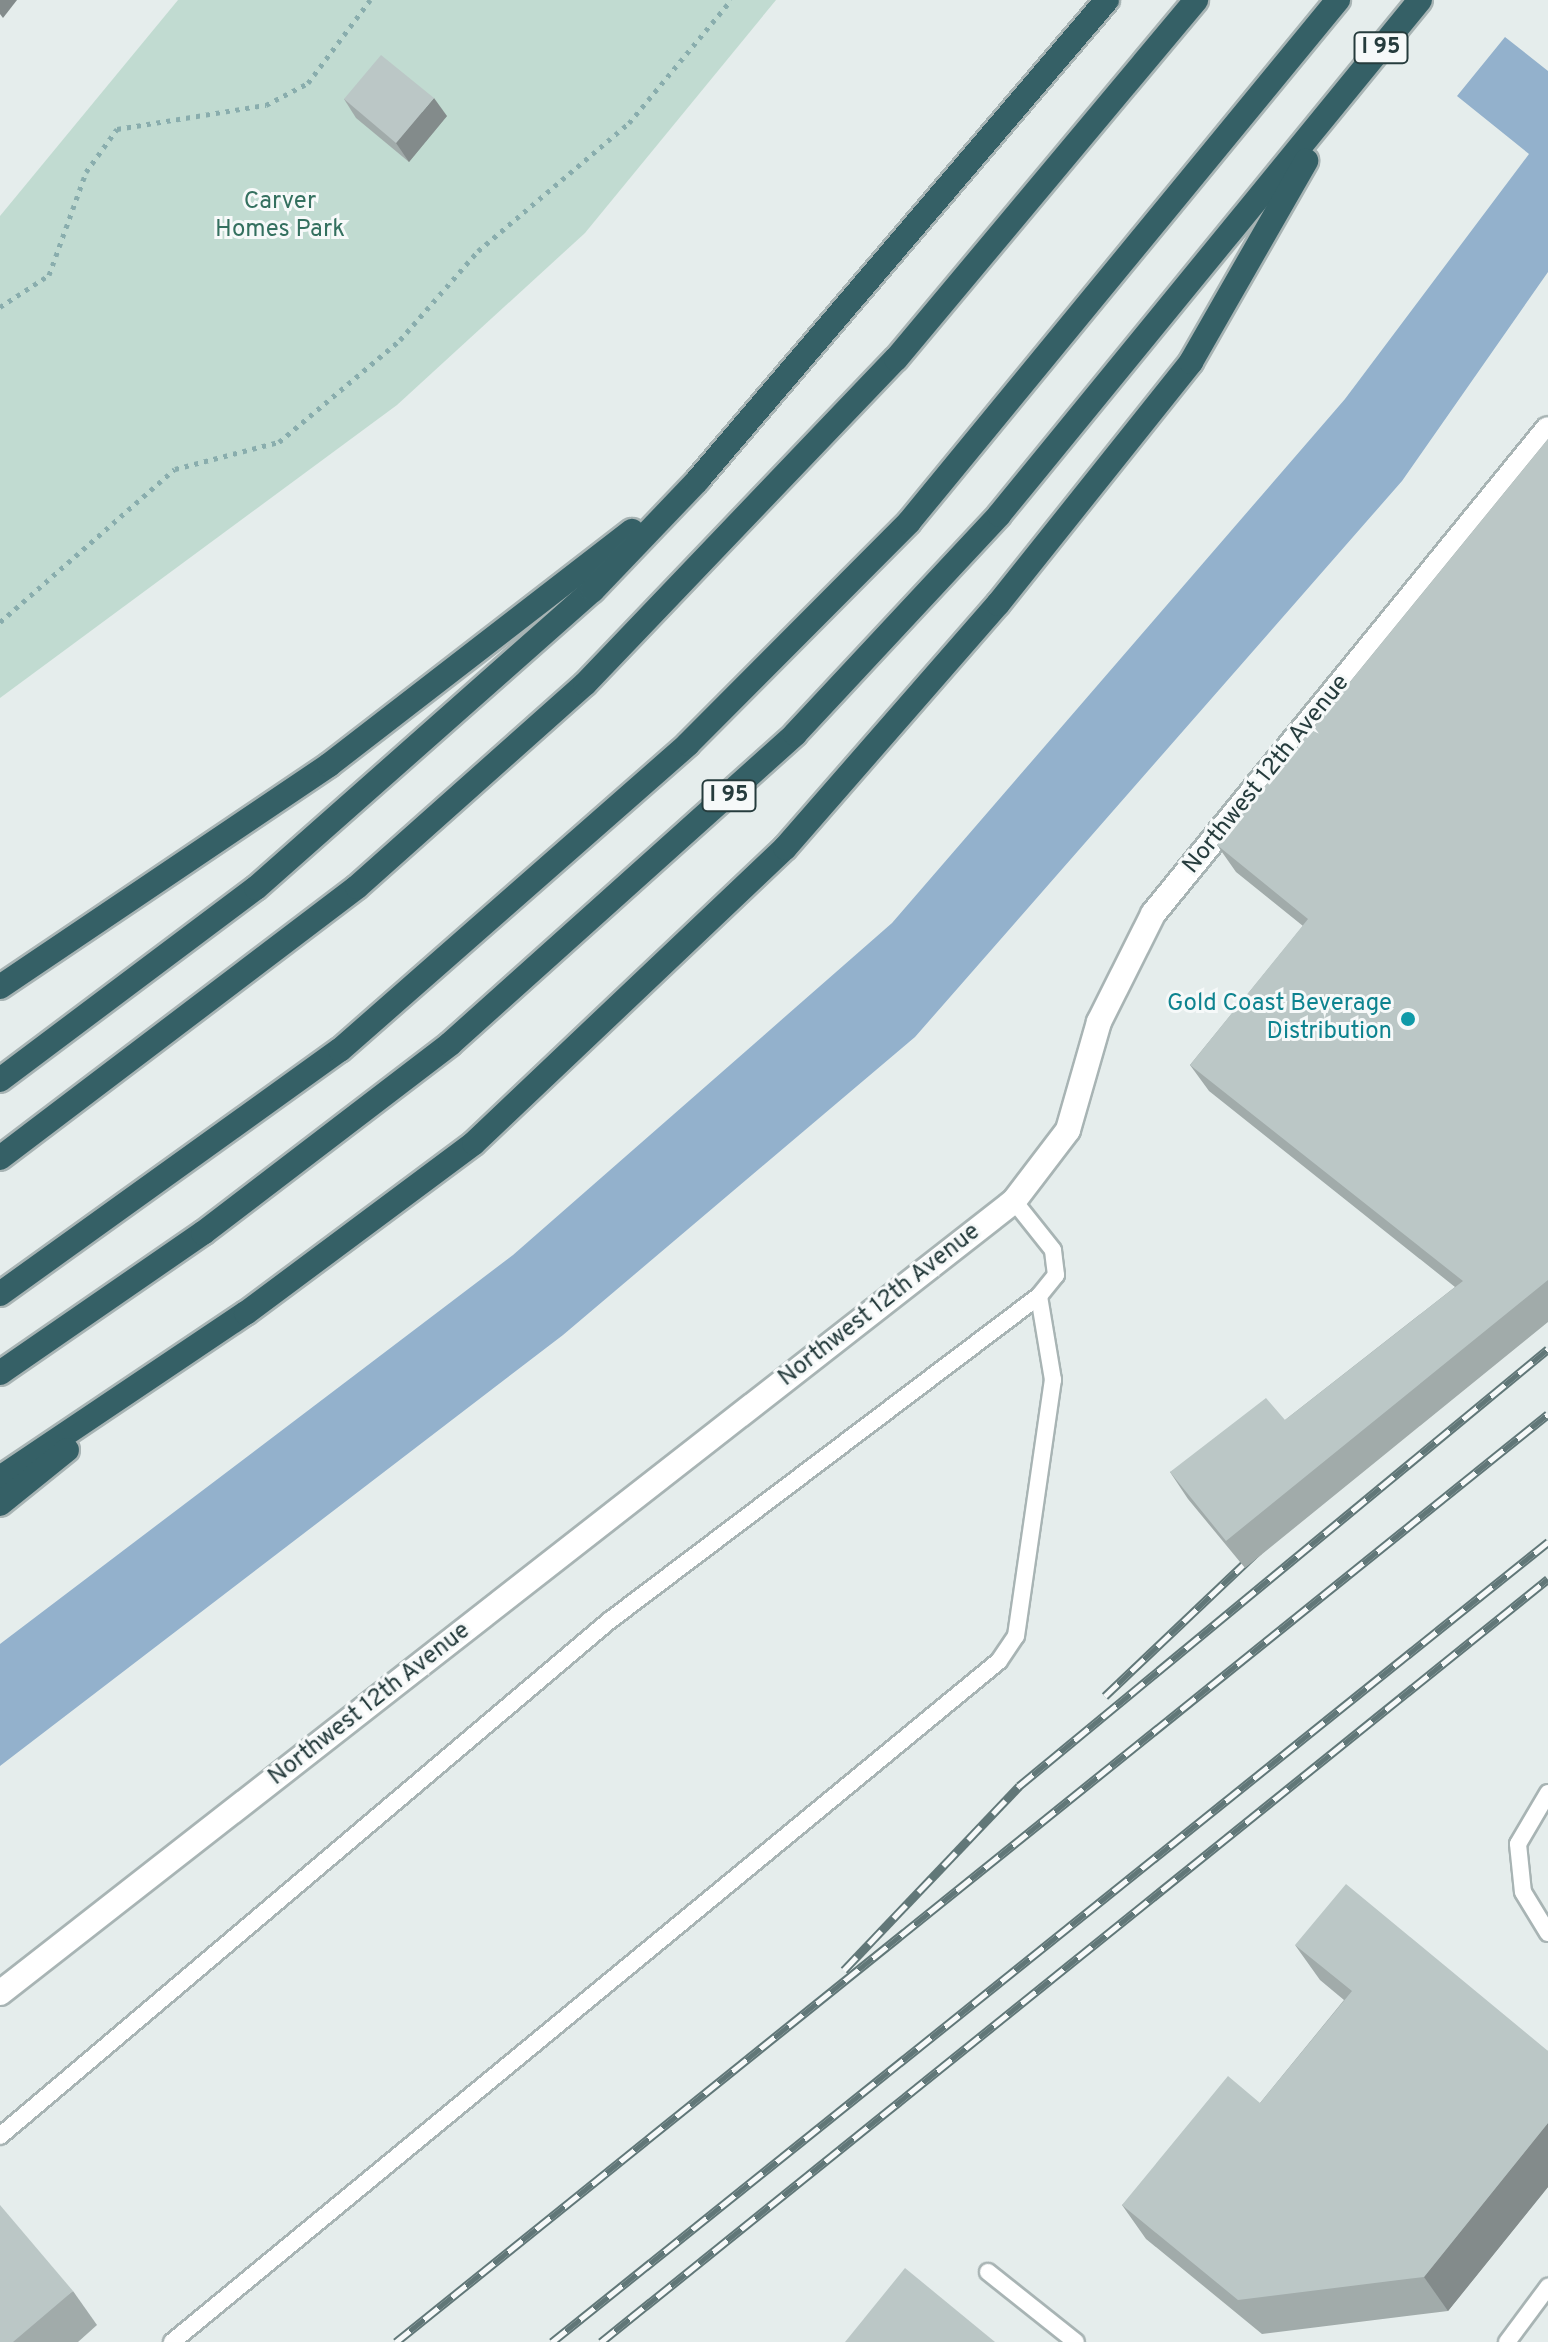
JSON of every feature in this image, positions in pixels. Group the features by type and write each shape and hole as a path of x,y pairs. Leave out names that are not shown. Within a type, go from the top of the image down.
{"highway":[{"path":"0,1080 134,983 371,792 593,590 697,481 1107,0"},
{"path":"0,1158 357,887 585,684 896,359 1196,0"},
{"path":"0,1294 340,1050 575,850 722,711 909,522 1338,0"},
{"name":"I 95","path":"0,1373 203,1233 450,1044 795,734 1009,504 1420,0"},
{"path":"0,1504 181,1358 474,1143 655,978 854,775 1191,362 1343,96"},
{"path":"0,987 329,765 697,481"},
{"path":"0,1478 181,1358"}],"street":[{"name":"Northwest 12th Avenue","path":"0,1993 1014,1201 1068,1130 1099,1022 1153,914 1548,429"}],"lane":[{"path":"0,2136 609,1621 1039,1296 1056,1275 1053,1250 1014,1201"},
{"path":"172,2342 999,1661 1019,1623 1053,1380 1039,1296"},
{"path":"1548,1793 1518,1844 1523,1892 1548,1933"},
{"path":"988,2272 1076,2342"},
{"path":"1507,2342 1548,2287"}],"path":[{"path":"0,307 49,275 86,172 117,129 266,105 308,83 370,0"},
{"path":"0,622 175,469 279,442 400,340 478,251 629,123 731,0"}],"green space":[{"name":"Carver Homes Park","path":"178,0 776,0 585,233 397,405 0,698 0,216"}],"water":[{"path":"1505,37 1548,71 1548,272 1402,481 915,1037 563,1335 0,1766 0,1644 513,1255 892,923 1345,399 1529,154 1457,96"}],"building":[{"path":"381,55 434,98 396,143 344,99"},
{"name":"Gold Coast Beverage Distribution","path":"1548,439 1548,1280 1226,1541 1170,1472 1266,1398 1285,1420 1463,1281 1190,1065 1308,919 1217,845"},
{"path":"1346,1884 1548,2051 1548,2123 1424,2277 1238,2300 1122,2205 1228,2076 1260,2103 1352,1991 1295,1945"},
{"path":"0,2205 73,2291 13,2342 0,2342"},
{"path":"905,2268 995,2342 845,2342"}],"railway":[{"path":"844,1970 1019,1786 1548,1349"},
{"path":"396,2342 1548,1414"},
{"path":"552,2342 1548,1542"},
{"path":"1105,1696 1259,1550"},
{"path":"601,2342 1548,1579"}],"place":[{"name":"Gold Coast Beverage Distribution","path":"1408,1019"}]}
